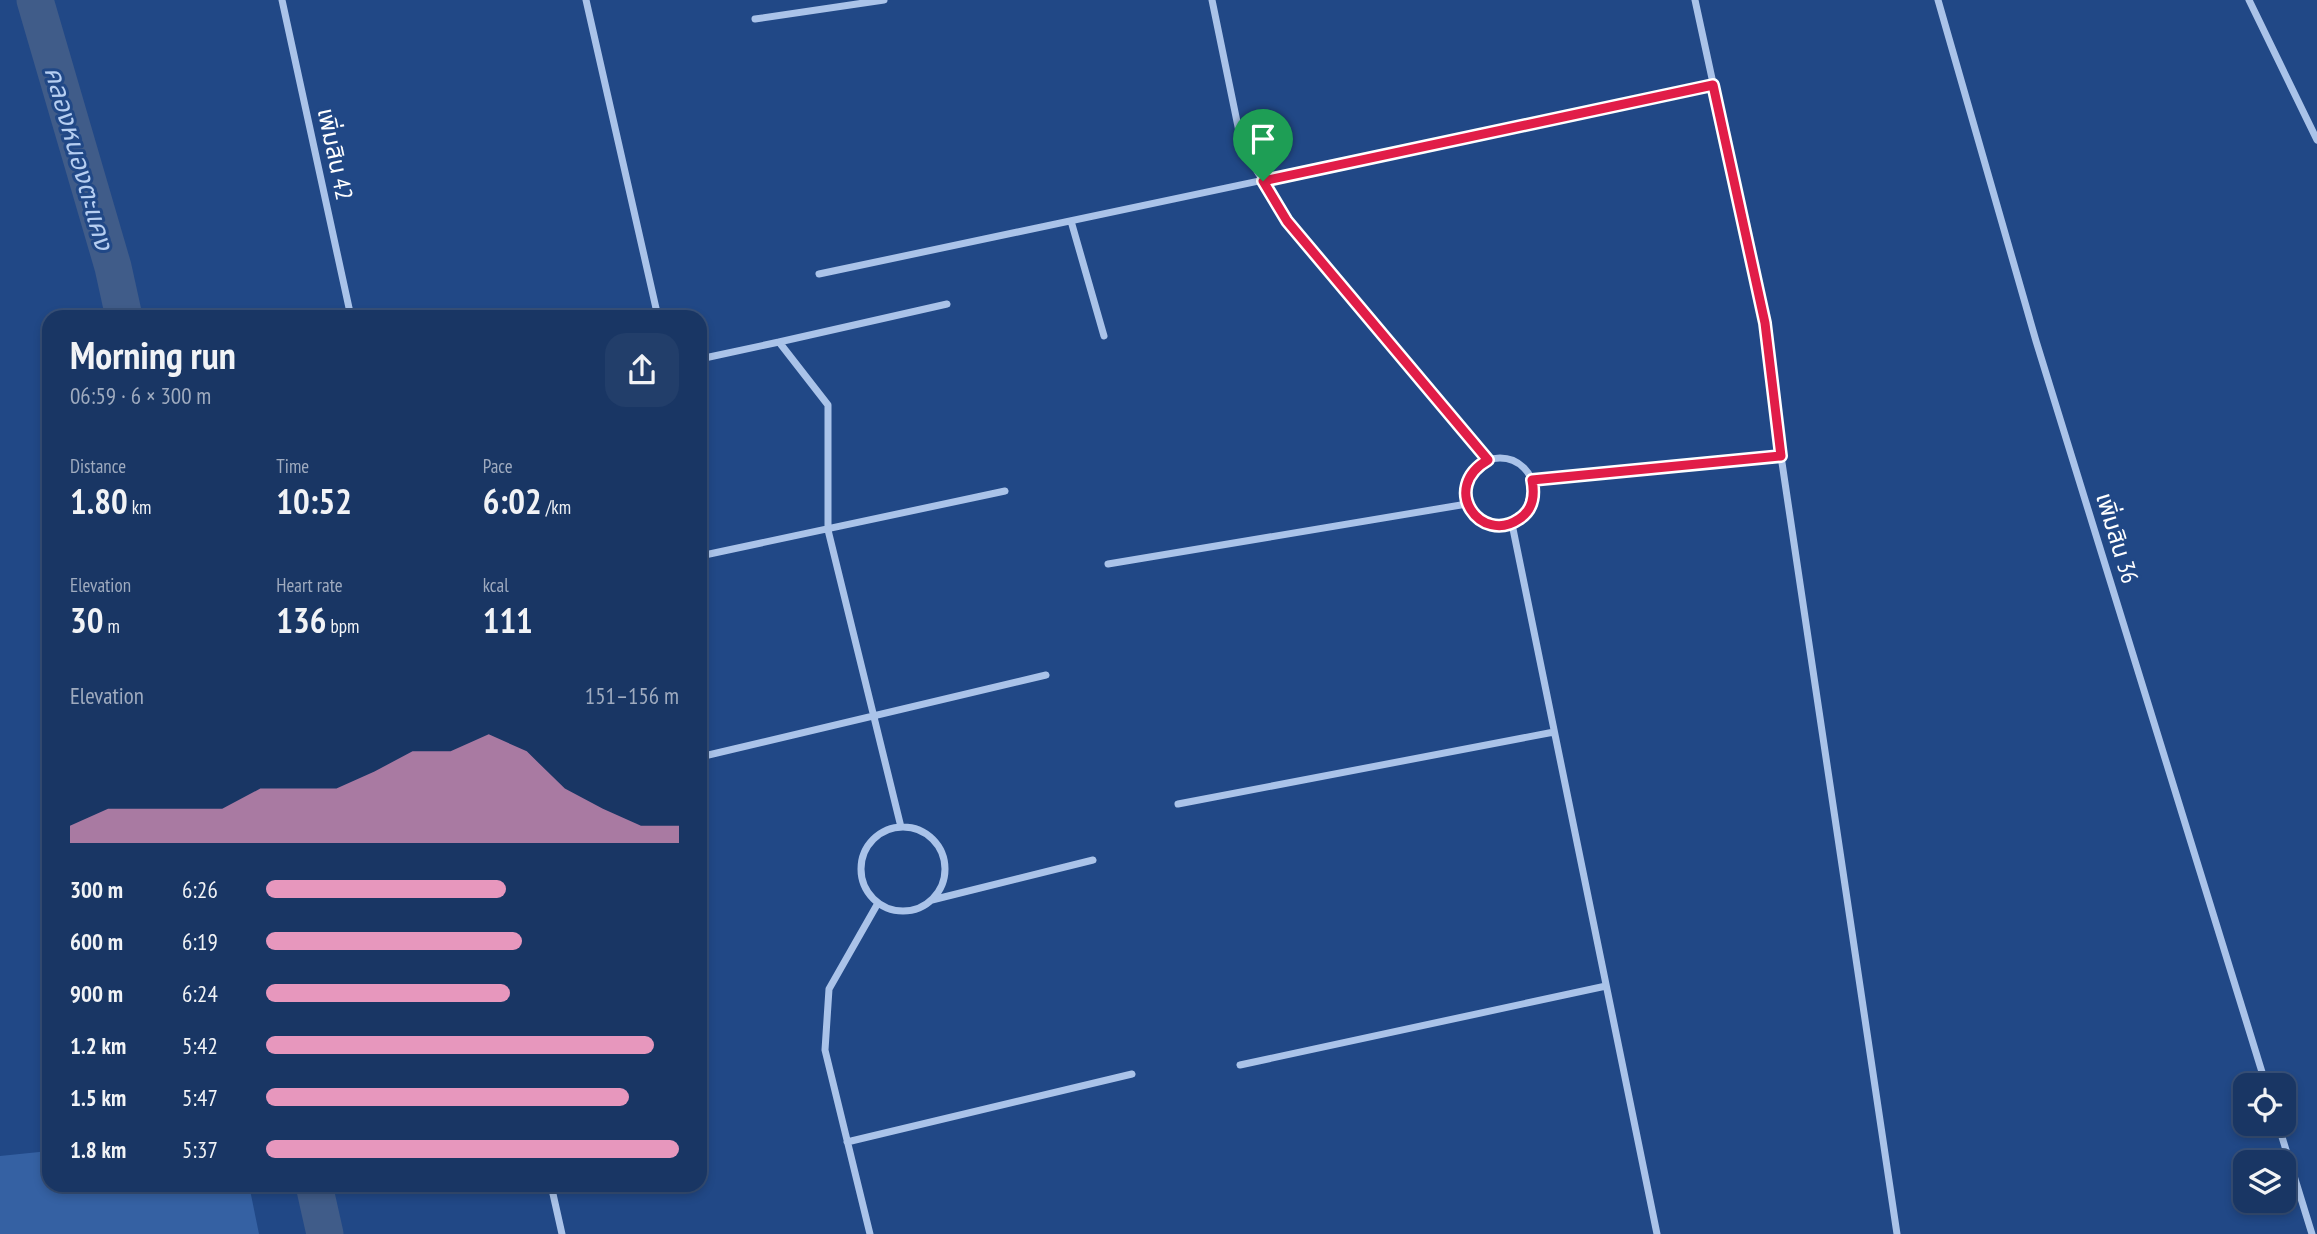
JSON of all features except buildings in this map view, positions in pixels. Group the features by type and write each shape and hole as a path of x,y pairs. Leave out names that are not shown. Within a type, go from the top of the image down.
{"street":[{"name":"เพิ่มสิน 42","path":"282,0 349,310"},
{"path":"586,0 657,310"},
{"path":"755,19 884,0"},
{"path":"1212,0 1241,146 1287,221 1488,460"},
{"path":"1695,0 1765,323 1781,456 1897,1234"},
{"name":"เพิ่มสิน 36","path":"1938,0 2036,341 2262,1073"},
{"path":"2249,0 2317,141"},
{"path":"819,274 1713,85"},
{"path":"1071,220 1104,336"},
{"path":"707,357 947,304"},
{"path":"779,342 828,405 828,530 901,827"},
{"path":"1532,480 1781,456"},
{"path":"1501,457 1514,461 1525,468 1532,480 1534,493 1531,507 1523,517 1512,524 1498,526 1485,523 1474,515 1467,504 1465,490 1468,477 1477,466 1488,460 1501,457"},
{"path":"707,555 1005,491"},
{"path":"1108,564 1467,504"},
{"path":"1512,524 1657,1234"},
{"path":"707,755 1046,676"},
{"path":"1178,803 1554,732"},
{"path":"901,827 916,829 939,846 946,874 941,888 932,900 920,908 906,911 891,909 878,903 868,892 862,879 861,864 874,839 901,827"},
{"path":"932,900 1093,860"},
{"path":"870,1234 825,1050 829,989 878,903"},
{"path":"1240,1065 1606,986"},
{"path":"847,1142 1132,1074"},
{"path":"2282,1136 2312,1234"},
{"path":"553,1192 562,1234"}],"shaded area":[{"path":"42,1152 42,1192 250,1192 259,1234 0,1234 0,1156"}],"waterway":[{"name":"คลองหนองตะแคง","path":"35,0 113,267 122,310"},
{"name":"คลองหนองตะแคง","path":"316,1192 325,1234"}],"route":[{"path":"1713,85 1765,323 1781,456 1532,480 1534,493 1531,507 1523,517 1512,524 1498,526 1485,523 1474,515 1467,504 1465,490 1468,477 1477,466 1488,460 1287,221 1263,181 1713,85"}]}
